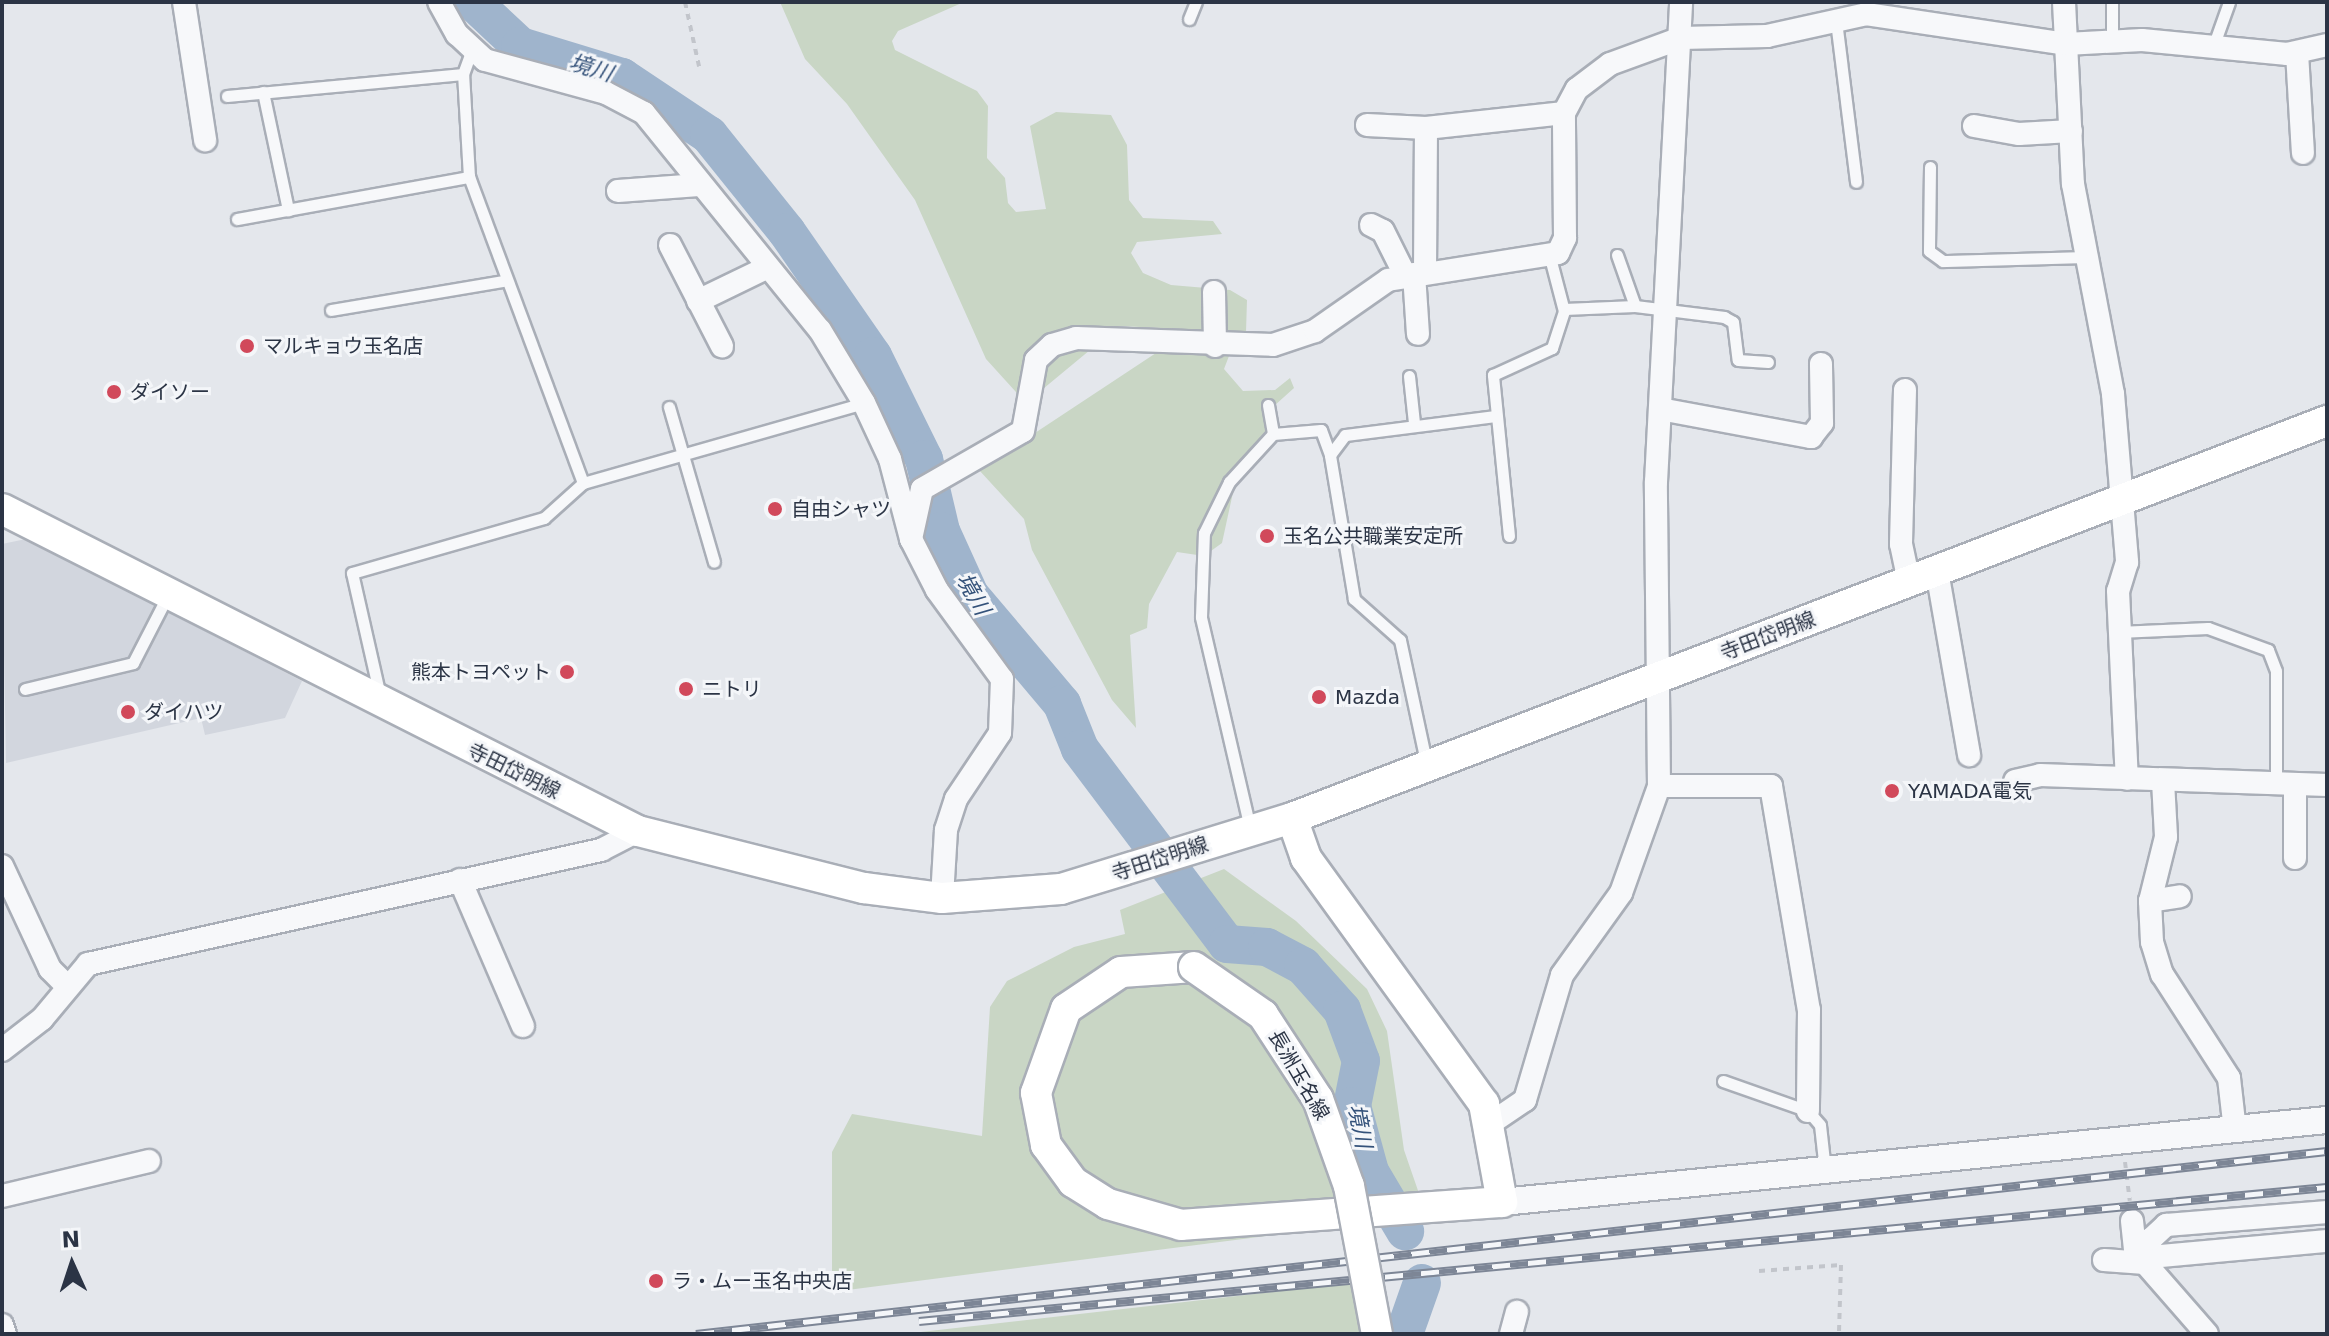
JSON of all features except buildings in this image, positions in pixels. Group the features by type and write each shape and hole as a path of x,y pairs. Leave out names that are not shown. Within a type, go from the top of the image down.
{"main road":[{"name":"寺田岱明線","path":"2,509 169,593 377,704 638,831 864,888 942,898 1061,889 1292,818 2327,421"},
{"path":"1292,818 1306,858 1401,997 1458,1062 1491,1123 1502,1202"},
{"name":"長洲玉名線","path":"1377,1334 1349,1186 1318,1099 1263,1015 1194,967 1121,972 1066,1009 1036,1093 1046,1145 1073,1182 1108,1204 1181,1225 1385,1211 1502,1202"}],"street":[{"path":"184,2 205,140"},
{"path":"439,2 471,52 606,93 644,113 766,268 820,330 864,403 890,459 911,539 937,590 993,657 1006,707 988,761 949,820 942,898"},
{"path":"1491,1123 1525,1100 1562,975 1621,893 1659,786 1660,409 1681,2"},
{"path":"2064,2 2073,184 2090,257 2113,394 2127,562 2118,591 2127,779"},
{"path":"911,539 922,489 1023,431 1036,360 1052,345 1076,338 1215,346 1304,336 1350,301 1415,274 1549,254 1565,238 1564,113 1577,89 1610,64 1681,38 1767,36 1866,14 2066,44 2112,42 2297,53 2327,45"},
{"path":"2297,53 2303,153"},
{"path":"1367,125 1426,128 1564,113"},
{"path":"1974,126 2019,134 2071,131"},
{"path":"1418,334 1415,274 1426,128"},
{"path":"618,191 699,185"},
{"path":"1371,225 1383,231 1415,274"},
{"path":"670,245 722,346"},
{"path":"698,301 766,268"},
{"path":"1214,292 1215,346"},
{"path":"1660,409 1811,437 1822,423 1821,364"},
{"path":"1905,390 1901,544 1923,576 1969,755"},
{"path":"2015,781 2127,779 2327,785"},
{"path":"2163,781 2166,837 2150,901 2162,974 2229,1078 2235,1131"},
{"path":"2286,784 2295,858"},
{"path":"1659,786 1771,786 1809,1010 1808,1111"},
{"path":"2,1050 42,1019 65,984 88,964 140,949 601,850 638,831"},
{"path":"2,866 50,969 65,984"},
{"path":"460,880 523,1026"},
{"path":"2150,901 2180,896"},
{"path":"1502,1202 1825,1174 2327,1120"},
{"path":"2,1196 149,1161"},
{"path":"2144,1259 2151,1239 2166,1225 2327,1212"},
{"path":"2132,1221 2144,1259 2207,1334"},
{"path":"2104,1260 2327,1241"},
{"path":"2,1325 5,1334"}],"lane":[{"path":"1189,19 1196,2"},
{"path":"2112,2 2112,42"},
{"path":"2213,47 2229,2"},
{"path":"1836,21 1856,182"},
{"path":"471,52 463,74 469,177 503,281 583,483"},
{"path":"227,96 463,74"},
{"path":"263,92 288,210"},
{"path":"1930,167 1929,251 1943,261 2090,257"},
{"path":"237,219 469,177"},
{"path":"1509,536 1496,416 1496,370 1547,355 1564,309 1549,254"},
{"path":"1617,255 1635,306"},
{"path":"331,310 503,281"},
{"path":"1564,309 1635,306 1667,315 1724,317 1733,322 1738,360 1768,362"},
{"path":"1409,376 1414,423"},
{"path":"377,704 381,689 352,573 544,518 583,483 864,403"},
{"path":"1268,405 1273,434"},
{"path":"669,407 714,562"},
{"path":"1330,455 1345,435 1414,423 1496,416"},
{"path":"1250,829 1200,588 1211,510 1273,434 1321,430 1330,455 1354,599 1400,640 1428,767"},
{"path":"25,689 133,663 169,593"},
{"path":"2118,632 2208,628 2268,650 2276,671 2286,784"},
{"path":"1723,1081 1808,1111 1820,1125 1825,1174"}],"path":[{"path":"685,2 699,66"},
{"path":"2124,1144 2132,1221"},
{"path":"1759,1271 1841,1265 1839,1334"}],"shaded area":[{"path":"26,539 302,681 285,718 205,735 201,718 6,763 2,544"}],"green space":[{"path":"780,2 964,2 898,31 892,41 895,50 977,91 988,106 987,158 1005,178 1008,203 1016,212 1046,209 1030,126 1056,112 1111,115 1127,145 1129,200 1143,218 1213,221 1222,234 1137,242 1131,253 1143,273 1171,285 1230,290 1247,300 1246,332 1119,326 1026,403 986,359 915,200 847,104 805,59"},
{"path":"1156,353 1229,356 1224,369 1243,391 1275,390 1290,378 1294,388 1274,406 1269,434 1237,474 1222,543 1204,556 1177,552 1149,604 1147,628 1130,635 1136,728 1112,700 1032,550 1024,519 979,470"},
{"path":"1224,869 1296,921 1367,989 1387,1031 1404,1150 1424,1208 1359,1224 832,1292 832,1152 852,1114 982,1136 990,1007 1007,981 1074,947 1125,934 1120,910"},
{"path":"1370,1281 1392,1334 903,1334"}],"waterway":[{"name":"境川","path":"473,2 520,46 622,77 709,135 787,232 873,356 924,459 941,531 970,595 1062,704 1080,749 1227,944 1267,947 1303,966 1342,1010 1361,1061 1352,1106 1370,1172 1405,1231"},
{"name":"境川","path":"1404,1334 1422,1283"}],"railway":[{"path":"696,1334 2327,1151"},
{"path":"919,1321 2327,1187"}],"place":[{"name":"マルキョウ玉名店","path":"247,346"},
{"name":"ダイソー","path":"114,392"},
{"name":"自由シャツ","path":"775,509"},
{"name":"玉名公共職業安定所","path":"1267,536"},
{"name":"熊本トヨペット","path":"567,672"},
{"name":"ニトリ","path":"686,689"},
{"name":"Mazda","path":"1319,697"},
{"name":"ダイハツ","path":"128,712"},
{"name":"YAMADA電気","path":"1892,791"},
{"name":"ラ・ムー玉名中央店","path":"656,1281"}]}
